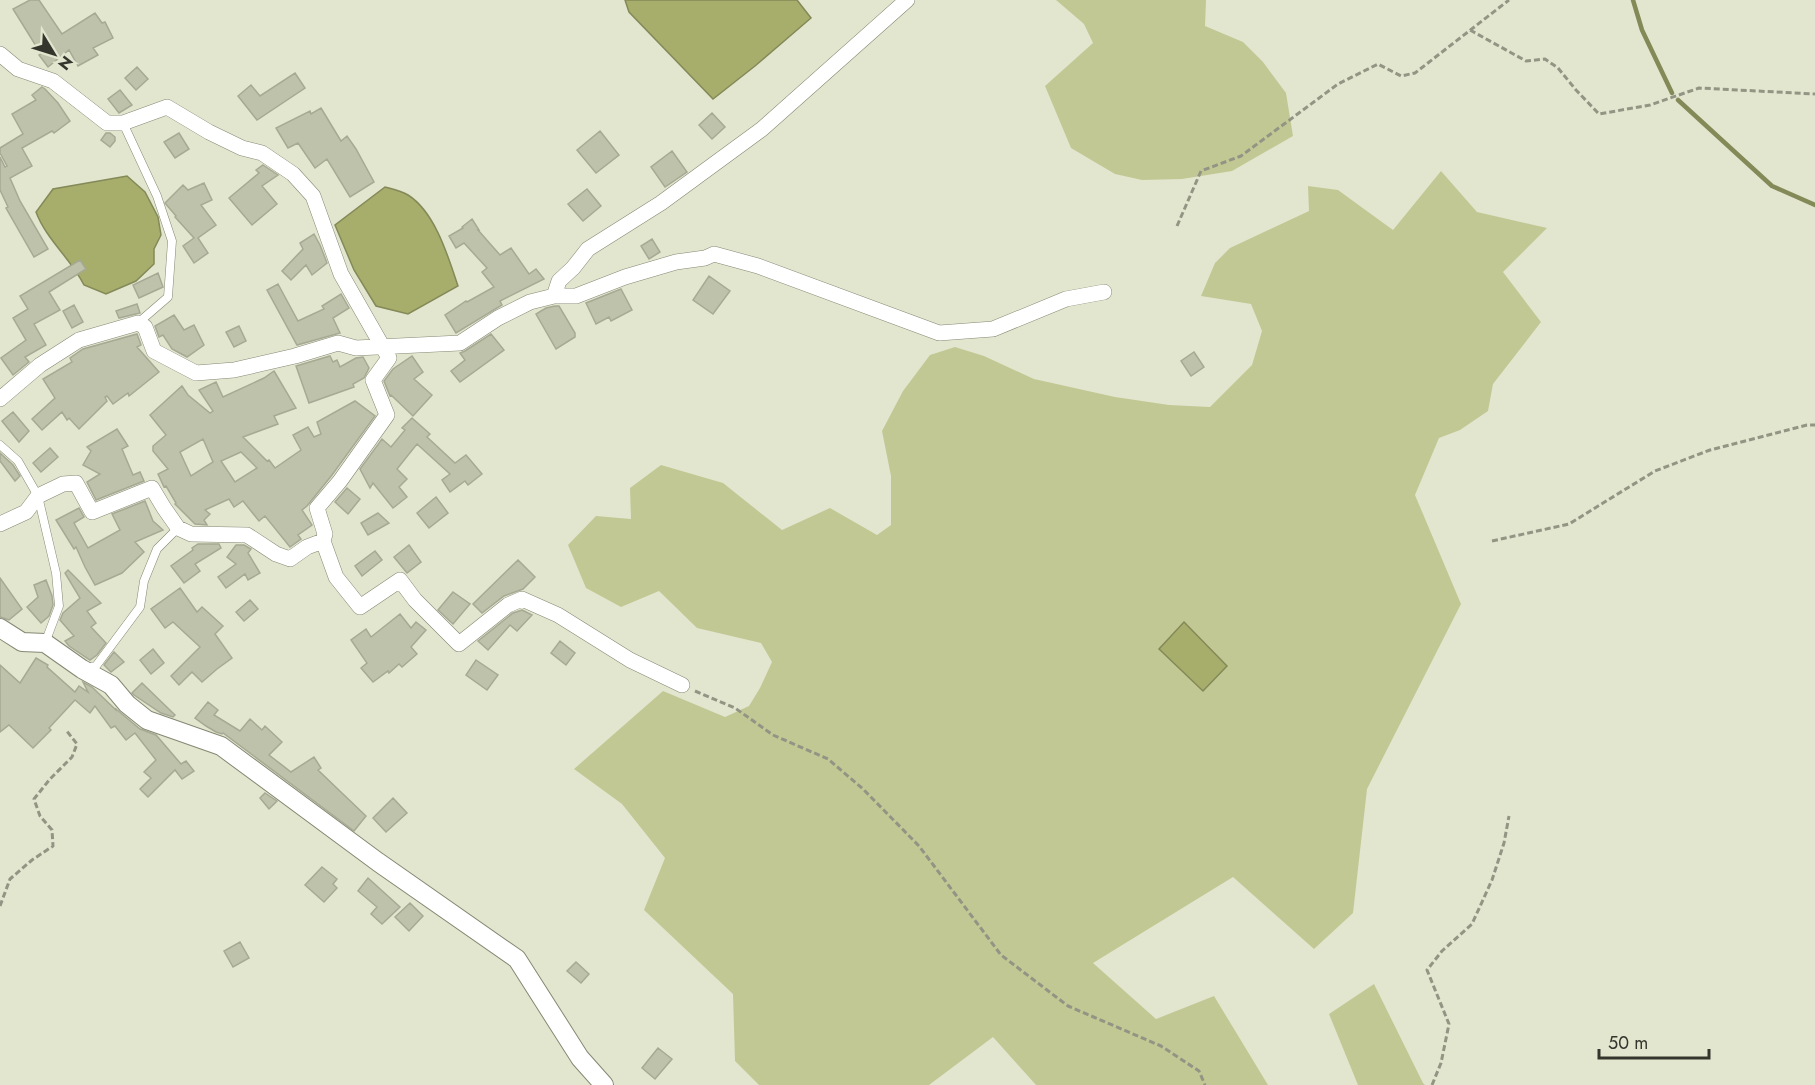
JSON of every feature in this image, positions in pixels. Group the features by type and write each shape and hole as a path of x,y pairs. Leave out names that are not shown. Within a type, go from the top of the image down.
{"street":[{"path":"554,296 559,281 588,249 660,203 762,129 907,0"},
{"path":"0,54 18,69 53,81 106,123 123,123 167,107 242,148 262,153 293,174 313,196 341,274 389,358 373,380 387,415 340,481 317,508 325,534 323,540 336,577 360,607 400,580 415,600 459,644 508,605 522,599 558,615 630,660 682,685"},
{"path":"0,399 40,365 80,340 138,323 145,327 154,351 196,373 234,370 338,343 356,348 460,343 498,318 530,302 554,296 576,296 625,277 714,254 758,266 939,333 993,329 1066,299 1104,292"},
{"path":"0,524 26,512 38,496 63,484 76,483 92,512 152,488 178,528 191,534 247,535 276,555 290,559 307,547 323,540"},
{"path":"0,628 22,642 45,643 82,669 111,685 127,704 147,720 220,746 387,868 517,959 580,1058 604,1085"}],"lane":[{"path":"123,123 157,195 172,241 168,297 138,323"},
{"path":"0,445 18,460 38,496 57,573 59,606 45,643"},
{"path":"82,669 96,666 140,607 144,582 158,549 178,528"}],"path":[{"path":"1177,226 1201,171 1241,156 1338,84 1378,64 1401,76 1415,73 1509,0"},
{"path":"1470,30 1526,62 1545,59 1552,63 1599,114 1650,105 1699,88 1815,94"},
{"path":"1492,541 1569,524 1655,471 1710,450 1807,425 1815,425"},
{"path":"682,685 735,708 773,735 828,759 863,789 919,846 1001,955 1068,1006 1161,1046 1199,1071 1204,1085"},
{"path":"0,906 10,879 53,846 52,830 40,816 34,799 50,779 72,758 77,744 66,730"},
{"path":"1432,1085 1441,1063 1449,1024 1427,970 1442,951 1472,924 1492,880 1504,843 1509,816"}],"shaded area":[{"path":"625,0 797,0 811,18 713,99 629,12"},
{"path":"1056,0 1206,0 1205,26 1243,42 1263,62 1286,93 1293,136 1232,171 1182,179 1142,180 1115,174 1071,148 1045,86 1093,43 1084,24"},
{"path":"1441,171 1477,212 1547,228 1503,272 1541,322 1493,384 1488,411 1460,430 1439,438 1415,495 1461,604 1367,789 1353,913 1314,949 1233,877 1093,963 1156,1019 1214,996 1268,1085 1036,1085 993,1037 929,1085 759,1085 735,1061 733,994 644,910 665,858 622,804 574,769 663,691 725,717 749,706 772,662 761,643 697,628 659,591 621,607 586,588 568,545 596,516 631,519 630,488 661,465 723,483 782,530 830,508 877,535 891,525 891,476 882,431 903,391 930,355 955,347 984,356 1034,379 1115,397 1169,405 1210,407 1252,365 1262,331 1251,304 1201,296 1215,263 1230,248 1309,211 1308,186 1338,190 1393,230"},
{"path":"127,176 145,192 158,217 161,235 154,249 154,264 136,281 106,294 84,285 40,222 36,212 53,189"},
{"path":"385,187 408,195 426,212 439,236 458,286 408,314 376,306 354,270 335,225"},
{"path":"1184,622 1227,666 1203,691 1159,649"},
{"path":"1374,984 1425,1085 1358,1085 1329,1014"}],"building":[{"path":"30,0 39,0 62,34 95,13 102,23 105,22 113,38 93,48 98,55 78,66 69,50 48,67 13,9"},
{"path":"137,67 148,79 136,90 125,78"},
{"path":"295,73 305,88 257,120 238,96 251,85 260,96"},
{"path":"42,87 58,103 70,121 54,133 52,131 22,148 32,166 10,178 20,201 48,249 34,257 6,208 8,207 0,190 0,157 5,167 7,166 0,153 0,148 23,134 12,114 36,100 32,95"},
{"path":"120,90 132,105 119,113 108,99"},
{"path":"321,108 341,141 347,136 374,182 350,197 327,159 315,168 298,143 288,148 276,128"},
{"path":"712,113 725,127 712,139 699,125"},
{"path":"600,131 619,155 596,173 577,150"},
{"path":"106,133 115,137 110,147 101,140"},
{"path":"179,133 189,149 175,158 164,142"},
{"path":"672,151 687,172 665,187 651,167"},
{"path":"263,165 278,175 262,186 277,204 252,225 229,198 259,173 256,170"},
{"path":"204,183 212,200 201,205 216,225 198,238 208,253 194,263 183,246 194,238 165,203 183,185 188,190"},
{"path":"587,189 601,206 583,221 568,204"},
{"path":"472,219 478,230 500,255 511,248 529,274 536,269 544,279 500,301 502,305 456,333 445,315 494,287 482,272 487,268 464,243 456,248 449,236 463,228"},
{"path":"314,234 327,263 312,275 306,265 291,280 282,271 303,249 300,243"},
{"path":"652,239 660,252 649,259 641,246"},
{"path":"80,260 86,269 49,292 60,310 34,324 46,345 25,357 29,362 13,375 1,358 26,340 13,318 28,309 20,296"},
{"path":"158,273 163,287 139,298 133,285"},
{"path":"709,276 730,291 713,314 693,300"},
{"path":"278,284 298,321 324,309 322,306 341,294 349,308 333,318 340,333 297,345 267,290"},
{"path":"621,289 632,310 611,321 609,317 596,324 586,303"},
{"path":"137,304 140,313 119,318 116,311"},
{"path":"74,305 83,322 72,328 63,311"},
{"path":"559,306 575,333 575,337 556,349 536,314"},
{"path":"174,315 184,330 194,325 204,345 187,357 172,349 163,335 159,337 155,326"},
{"path":"239,326 246,341 234,347 226,332"},
{"path":"137,334 141,345 137,347 159,372 129,396 128,393 113,404 107,396 105,397 107,401 79,429 69,418 67,420 62,412 42,430 32,419 55,398 43,379 72,362 70,358 83,349"},
{"path":"491,334 504,350 460,382 451,371 465,360 460,353"},
{"path":"1194,352 1204,367 1191,376 1181,361"},
{"path":"330,356 333,362 337,360 340,367 356,358 363,357 369,368 364,378 353,384 354,387 309,403 296,366"},
{"path":"412,356 423,372 414,379 432,395 413,416 390,396 384,381 393,369"},
{"path":"274,371 296,408 274,416 278,424 243,437 275,468 301,450 293,435 308,427 314,437 321,434 317,422 355,401 375,416 332,475 302,510 312,525 298,535 301,539 290,547 265,516 259,521 243,501 234,507 229,499 205,510 210,514 204,520 207,525 195,524 175,504 166,486 164,487 158,474 168,469 153,451 153,446 166,435 150,415 182,386 188,395 210,413 213,411 199,390 216,382 223,397","holes":["203,439 213,462 191,476 180,452","241,452 257,468 235,482 221,461"]},
{"path":"13,412 29,431 19,442 2,421"},
{"path":"412,418 430,434 427,437 455,463 466,455 482,474 468,485 465,481 450,492 442,480 450,474 417,444 397,469 407,479 399,487 407,497 393,508 373,483 370,488 360,469 382,439 391,447 405,430 402,428"},
{"path":"117,429 128,446 122,449 133,475 140,472 144,481 96,500 87,482 100,474 83,465 91,451 87,447"},
{"path":"50,448 58,457 41,472 33,463"},
{"path":"0,453 13,465 20,476 15,481 0,461"},
{"path":"347,488 360,499 348,514 335,502"},
{"path":"436,497 448,513 429,528 417,513"},
{"path":"145,501 153,521 163,530 135,542 144,552 122,573 95,585 76,547 74,549 56,520 79,508 84,517 74,523 88,548 120,530 112,514"},
{"path":"378,513 389,523 368,535 361,523"},
{"path":"198,544 219,544 221,548 195,564 200,571 184,583 171,566"},
{"path":"236,545 244,545 251,549 248,553 260,573 248,580 245,574 226,588 218,577 236,564 227,557"},
{"path":"409,545 421,562 407,573 394,557"},
{"path":"375,551 382,560 362,576 355,566"},
{"path":"518,560 535,577 523,589 504,596 482,613 473,604"},
{"path":"68,570 101,603 87,611 96,623 91,627 106,643 90,660 65,641 74,636 60,620 63,613 80,598 65,573"},
{"path":"0,578 22,609 9,620 0,617"},
{"path":"46,580 53,605 49,616 41,623 27,607 38,597 34,585"},
{"path":"180,588 197,612 202,607 223,626 215,634 232,658 202,682 192,672 179,685 171,676 200,647 173,622 165,628 151,609"},
{"path":"453,592 470,604 453,624 438,610"},
{"path":"250,600 258,609 244,621 236,612"},
{"path":"522,610 532,615 517,631 510,625 488,650 478,641 513,613"},
{"path":"400,614 411,628 416,622 426,630 411,647 417,654 402,667 399,664 373,682 361,668 367,663 351,640 366,629 371,637"},
{"path":"560,641 575,653 566,665 551,653"},
{"path":"153,649 164,663 151,674 140,660"},
{"path":"114,652 124,662 111,672 104,665"},
{"path":"36,658 48,665 47,667 75,692 79,686 88,692 83,682 92,687 140,729 156,735 181,764 186,761 194,771 182,779 175,770 148,797 140,789 151,778 144,772 156,760 135,733 126,740 115,726 111,728 95,706 90,713 75,700 33,748 9,725 0,732 0,665 20,683"},
{"path":"476,660 498,675 487,690 466,675"},
{"path":"142,683 175,715 173,717 161,713 132,693"},
{"path":"208,702 218,710 214,715 240,731 250,719 262,730 265,726 282,742 269,755 291,772 314,757 321,768 318,770 366,816 354,831 223,733 206,726 195,718"},
{"path":"265,793 277,801 269,809 260,798"},
{"path":"393,798 407,813 386,832 373,818"},
{"path":"322,867 337,879 333,884 337,888 324,902 305,885"},
{"path":"368,878 400,907 382,924 371,914 377,907 358,891"},
{"path":"410,903 423,916 409,931 395,917"},
{"path":"240,942 249,958 233,967 224,951"},
{"path":"576,962 589,974 581,983 567,971"},
{"path":"658,1048 672,1059 655,1079 642,1068"}],"waterway":[{"path":"1633,0 1642,30 1672,93"},
{"path":"1678,100 1772,186 1815,205"}]}
